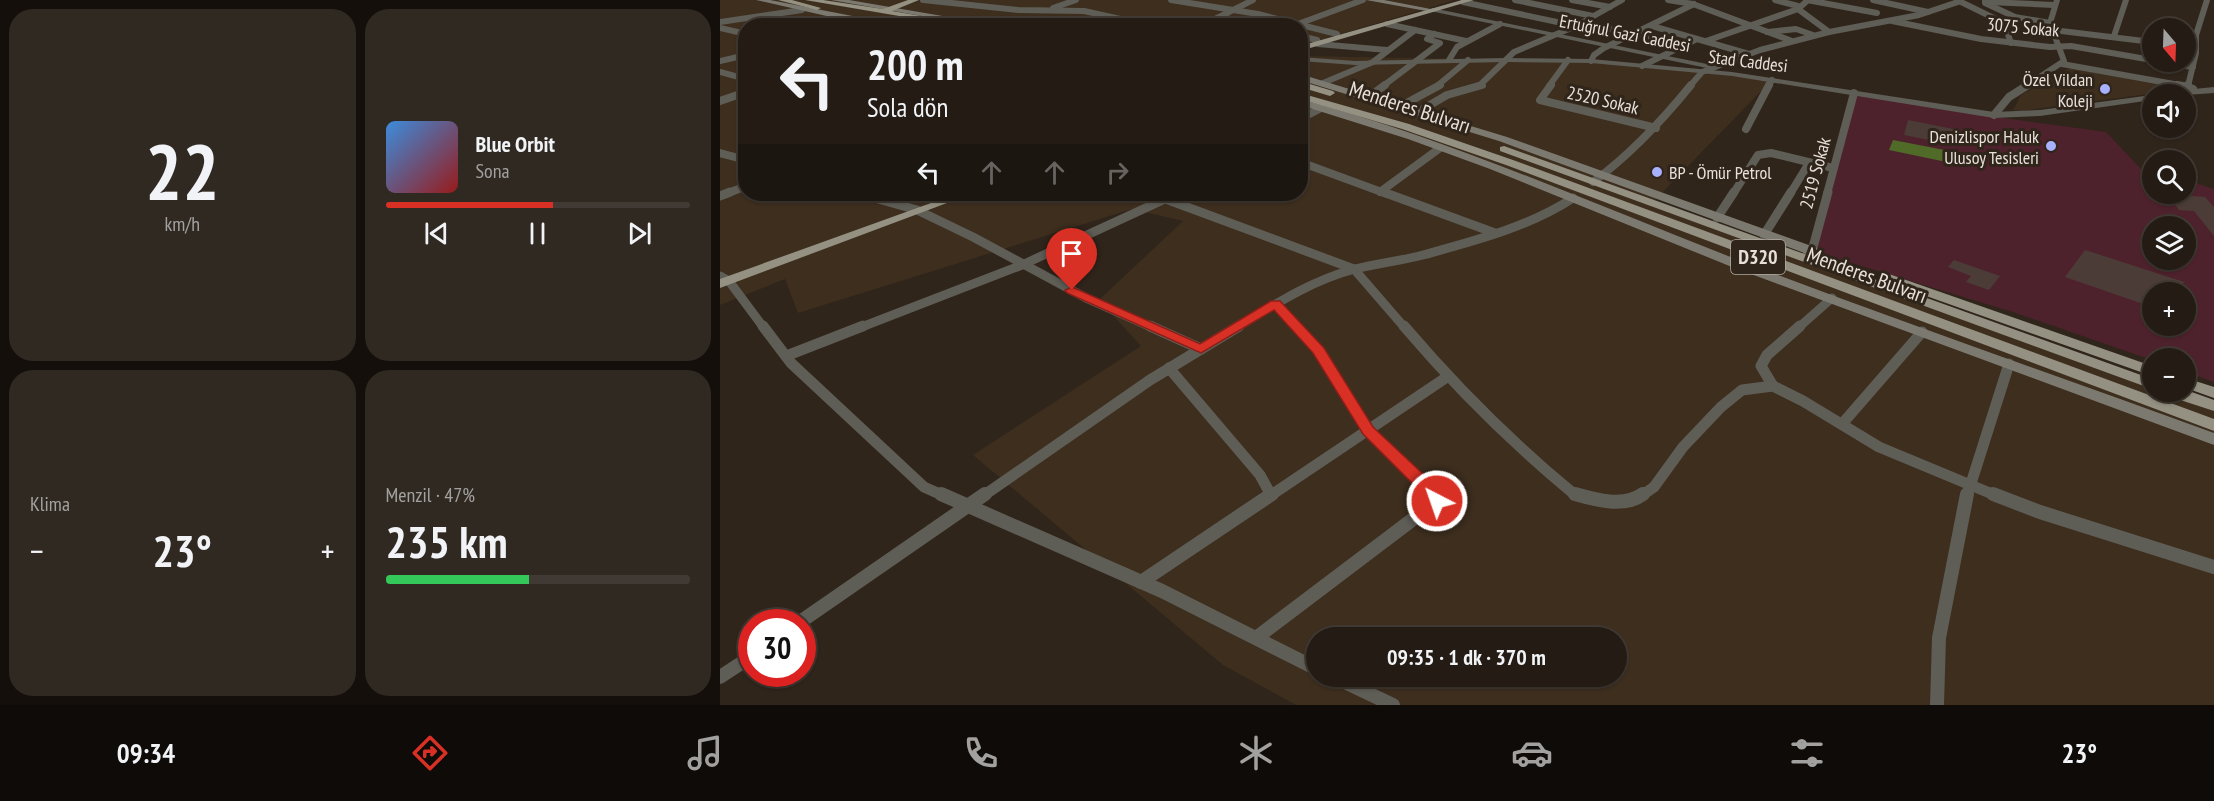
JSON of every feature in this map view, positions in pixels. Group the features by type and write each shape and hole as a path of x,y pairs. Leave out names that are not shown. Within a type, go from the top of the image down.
{"main road":[{"path":"759,0 802,10 919,18"},
{"path":"782,0 911,18"},
{"path":"809,0 893,18"},
{"path":"835,0 882,18"},
{"path":"871,13 899,0"},
{"path":"871,13 915,0"},
{"name":"Ertuğrul Gazi Caddesi","path":"1370,0 1430,10"},
{"path":"1317,42 1337,34 1465,1"},
{"path":"1308,45 1430,10"},
{"path":"1308,79 1503,139 1597,179 1764,235 1807,255 2142,368"},
{"name":"Menderes Bulvarı","path":"1308,86 1597,179 2142,380"},
{"name":"Menderes Bulvarı","path":"1308,98 1402,124 1479,151 1837,287 2214,425"},
{"path":"1308,104 1440,148 1573,198 1737,264 2214,439"},
{"path":"723,280 944,201"},
{"path":"2196,387 2214,393"},
{"path":"2196,400 2214,406"}],"street":[{"path":"923,0 996,8 1084,11 1116,18"},
{"path":"1044,11 1076,0"},
{"path":"1172,0 1270,18"},
{"path":"1222,17 1253,0"},
{"path":"1308,20 1363,0"},
{"path":"1515,0 1593,16"},
{"path":"1572,0 1610,7"},
{"path":"1418,112 1447,95 1477,88 1486,82 1514,52 1578,25 1622,0"},
{"path":"1668,0 1693,4 1792,41"},
{"path":"1591,61 1594,55 1611,45 1702,0"},
{"path":"1775,0 1798,8 1829,32"},
{"path":"1706,41 1751,27 1798,8 1807,0 1877,13"},
{"path":"1873,0 1928,12"},
{"path":"2114,36 2126,0"},
{"path":"2196,35 2207,0"},
{"path":"1465,1 1578,25 1636,34 1683,46"},
{"path":"1597,179 1624,159 1656,128 1702,72 1750,54 1814,35 1890,22 1928,12 1957,1 2004,23 2011,43"},
{"path":"1985,1 2015,17 2051,26 2142,40"},
{"path":"1985,1 2055,3 2051,26 2060,47 2064,61 2062,64"},
{"path":"1877,13 1890,2"},
{"path":"747,18 802,10"},
{"name":"Ertuğrul Gazi Caddesi","path":"1430,10 1611,45 1715,68 1732,74"},
{"path":"861,18 871,13"},
{"path":"1877,13 1877,18 1890,22"},
{"path":"1222,17 1226,18"},
{"path":"720,22 738,19"},
{"name":"3075 Sokak","path":"1890,22 2011,43 2072,46 2142,58"},
{"path":"1387,24 1466,41"},
{"path":"1449,60 1457,47 1500,24"},
{"path":"1652,26 1750,54"},
{"path":"1308,27 1337,34"},
{"path":"720,28 738,32"},
{"path":"1766,32 1796,29 1814,35"},
{"path":"1323,83 1373,62 1415,30"},
{"path":"1838,30 1850,37"},
{"path":"1369,96 1440,43 1427,39 1434,34"},
{"path":"1308,39 1317,42 1387,50"},
{"path":"1642,66 1697,39"},
{"path":"720,62 738,57"},
{"name":"Stad Caddesi","path":"1308,60 1326,62 1591,61 1732,74 1994,115 2040,113 2142,99"},
{"path":"1401,106 1440,85 1468,60"},
{"name":"2520 Sokak","path":"1568,60 1540,98 1543,101 1656,128"},
{"path":"1994,115 2009,97 2062,64 2172,84"},
{"path":"720,72 738,77"},
{"path":"1746,129 1772,80"},
{"path":"2196,92 2214,90"},
{"name":"2519 Sokak","path":"1807,255 1854,93"},
{"path":"720,101 738,95"},
{"path":"1308,115 1322,108"},
{"path":"1380,192 1440,148"},
{"path":"720,153 738,158"},
{"path":"1717,218 1758,155 1772,153 1833,168"},
{"path":"1764,235 1809,163"},
{"path":"1308,165 1496,233"},
{"path":"720,196 738,189"},
{"path":"816,611 1169,368 1299,290 1354,269 1422,255 1496,233 1550,213 1573,198"},
{"path":"886,201 917,210 973,237 1088,299 1201,349"},
{"path":"786,356 1023,266 1161,201"},
{"path":"1170,201 1354,269 1447,377 1535,462 1574,494 1604,502 1638,498 1654,488 1683,447 1742,390 1773,386"},
{"path":"723,280 786,356 924,487 1141,582 1306,663"},
{"path":"1832,298 1767,355 1761,366 1773,386 1803,401 1880,447 1969,485 2040,512 2214,567"},
{"path":"1256,638 1437,501 1432,493 1368,430 1319,351 1276,304"},
{"path":"1842,424 1922,332"},
{"path":"1937,705 1939,638 1969,485 2009,364"},
{"path":"1169,368 1260,475 1271,495"},
{"path":"1141,582 1447,377"},
{"path":"720,677 738,665"},
{"path":"1356,687 1394,705"}],"shaded area":[{"path":"720,0 1455,0 1308,44 1308,18 738,18 738,201 1308,201 1308,56 1591,61 1772,80 1652,203 2142,378 2142,402 2196,402 2196,398 2214,404 2214,705 1296,705 1223,665 973,455 1141,346 1099,300 1183,221 1132,209 798,313 785,279 720,305"},
{"name":"Özel Vildan Koleji","path":"2076,68 2163,84 2142,84 2142,95 2021,111 2013,110 2021,95 2068,69"},
{"path":"1854,93 1988,116 2106,132 2142,169 2142,204 2196,204 2196,183 2214,189 2214,382 2196,376 2196,348 2142,348 2142,357 2013,312 1812,251"},
{"path":"1893,140 1960,153 1956,164 1889,150"}],"building":[{"path":"1908,120 1958,130 1955,145 1904,135"},
{"path":"2196,196 2205,197 2214,207 2214,236 2194,211 2179,210 2174,204 2196,204"},
{"path":"2085,250 2184,282 2142,282 2142,304 2065,277"},
{"path":"1954,260 2000,276 1989,290 1966,282 1971,276 1948,267"}],"place":[{"name":"Özel Vildan Koleji","path":"2105,89"},
{"name":"Denizlispor Haluk Ulusoy Tesisleri","path":"2051,146"},
{"name":"BP - Ömür Petrol","path":"1657,172"}],"route":[{"path":"1072,290 1201,349 1276,304 1319,351 1368,430 1432,493 1437,501"}]}
